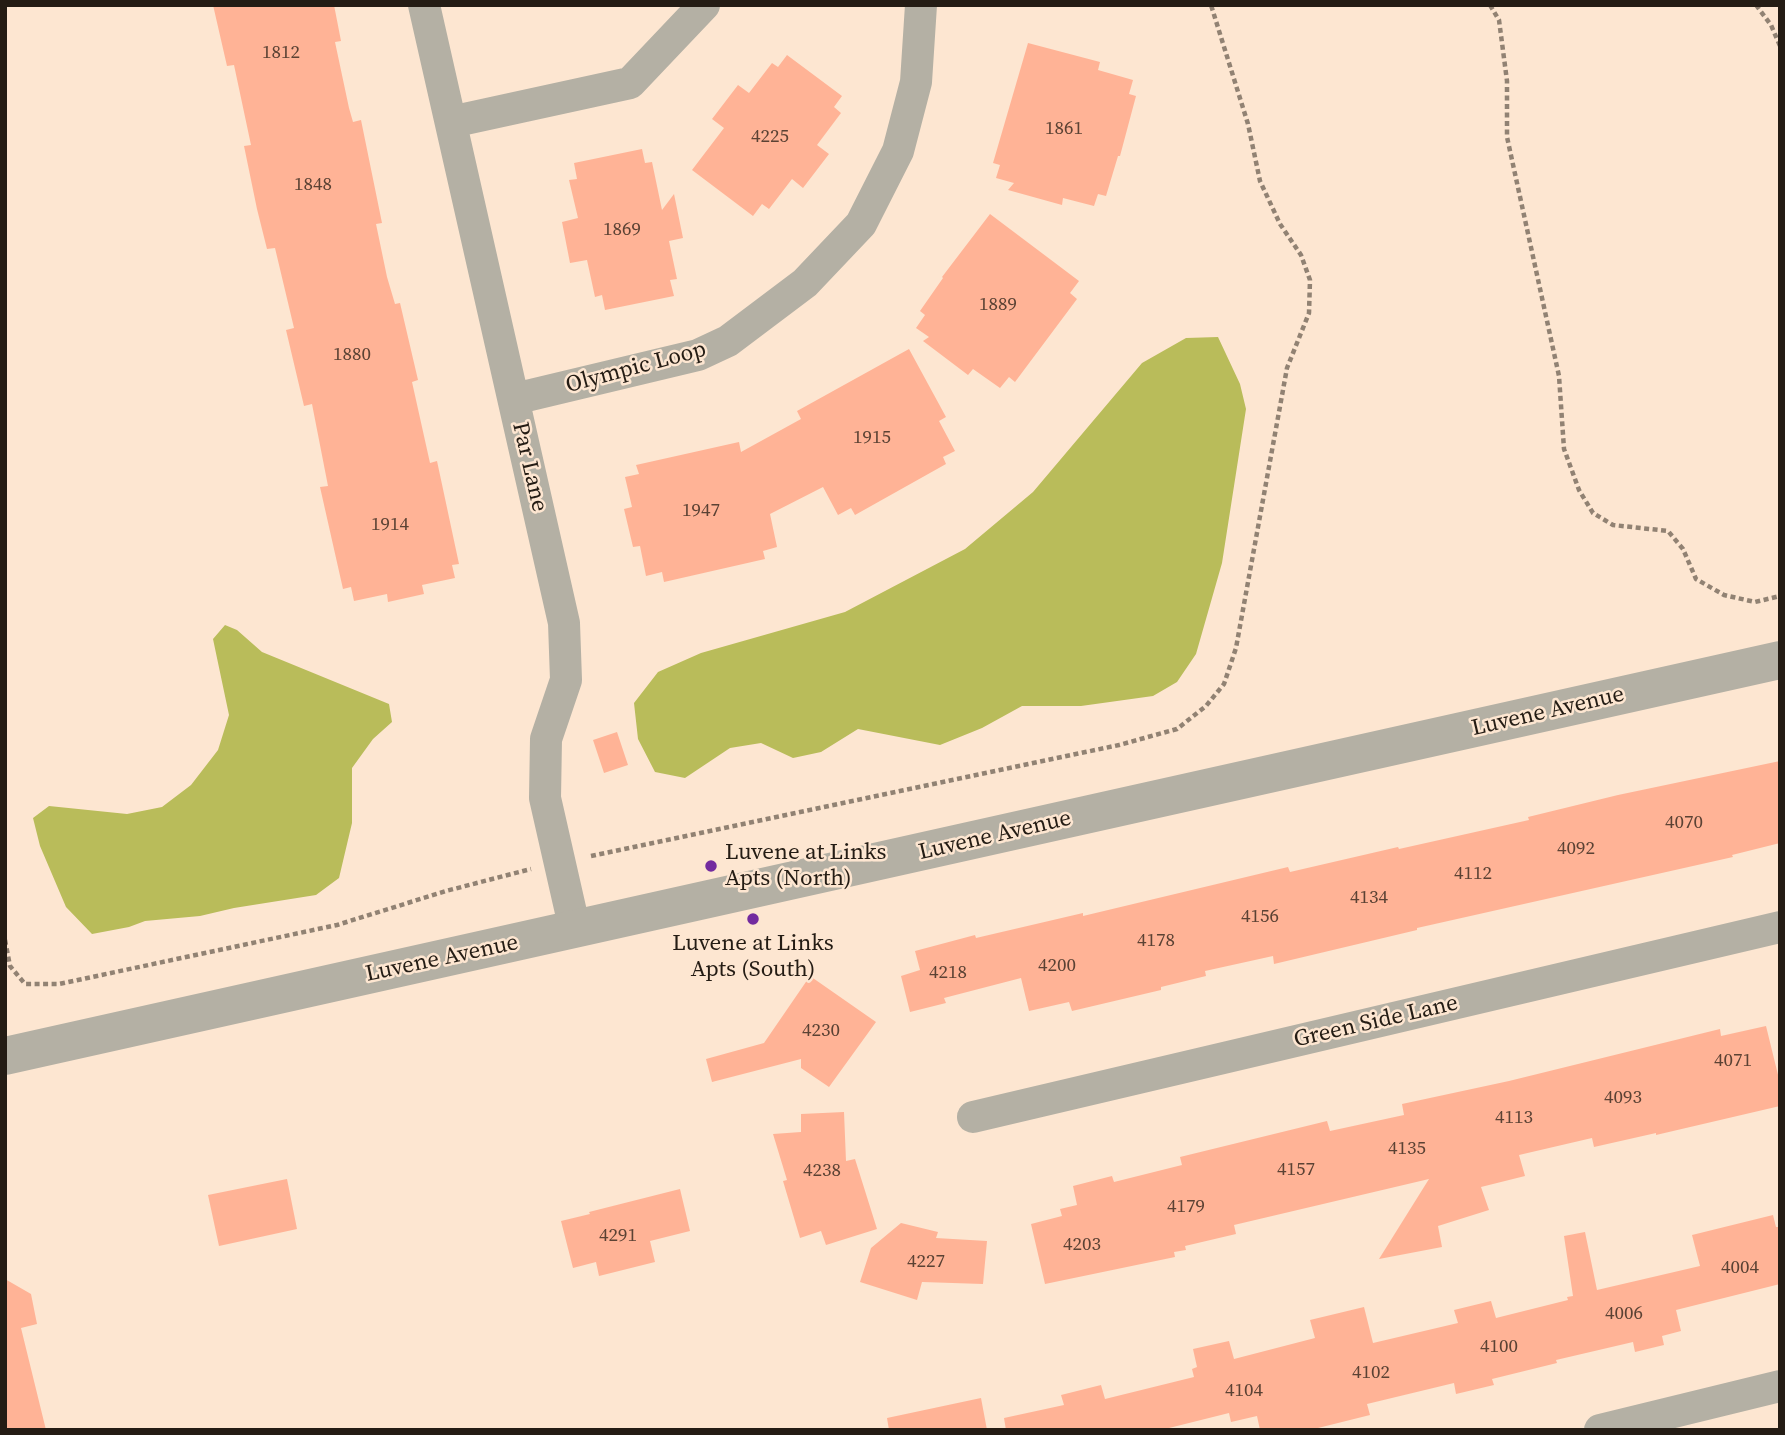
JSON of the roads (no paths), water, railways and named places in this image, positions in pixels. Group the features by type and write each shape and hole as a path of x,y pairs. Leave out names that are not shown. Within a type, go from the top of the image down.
{"street":[{"name":"Par Lane","path":"424,5 564,623 566,680 546,739 545,798 575,930"},
{"path":"450,122 630,83 704,5"},
{"name":"Olympic Loop","path":"513,399 698,355 728,341 804,283 860,224 898,151 916,82 921,5"},
{"name":"Luvene Avenue","path":"5,1056 1780,660"},
{"name":"Green Side Lane","path":"973,1117 1780,927"},
{"path":"1600,1430 1780,1386"}],"place":[{"name":"Luvene at Links Apts (North)","path":"711,866"},
{"name":"Luvene at Links Apts (South)","path":"753,919"}]}
